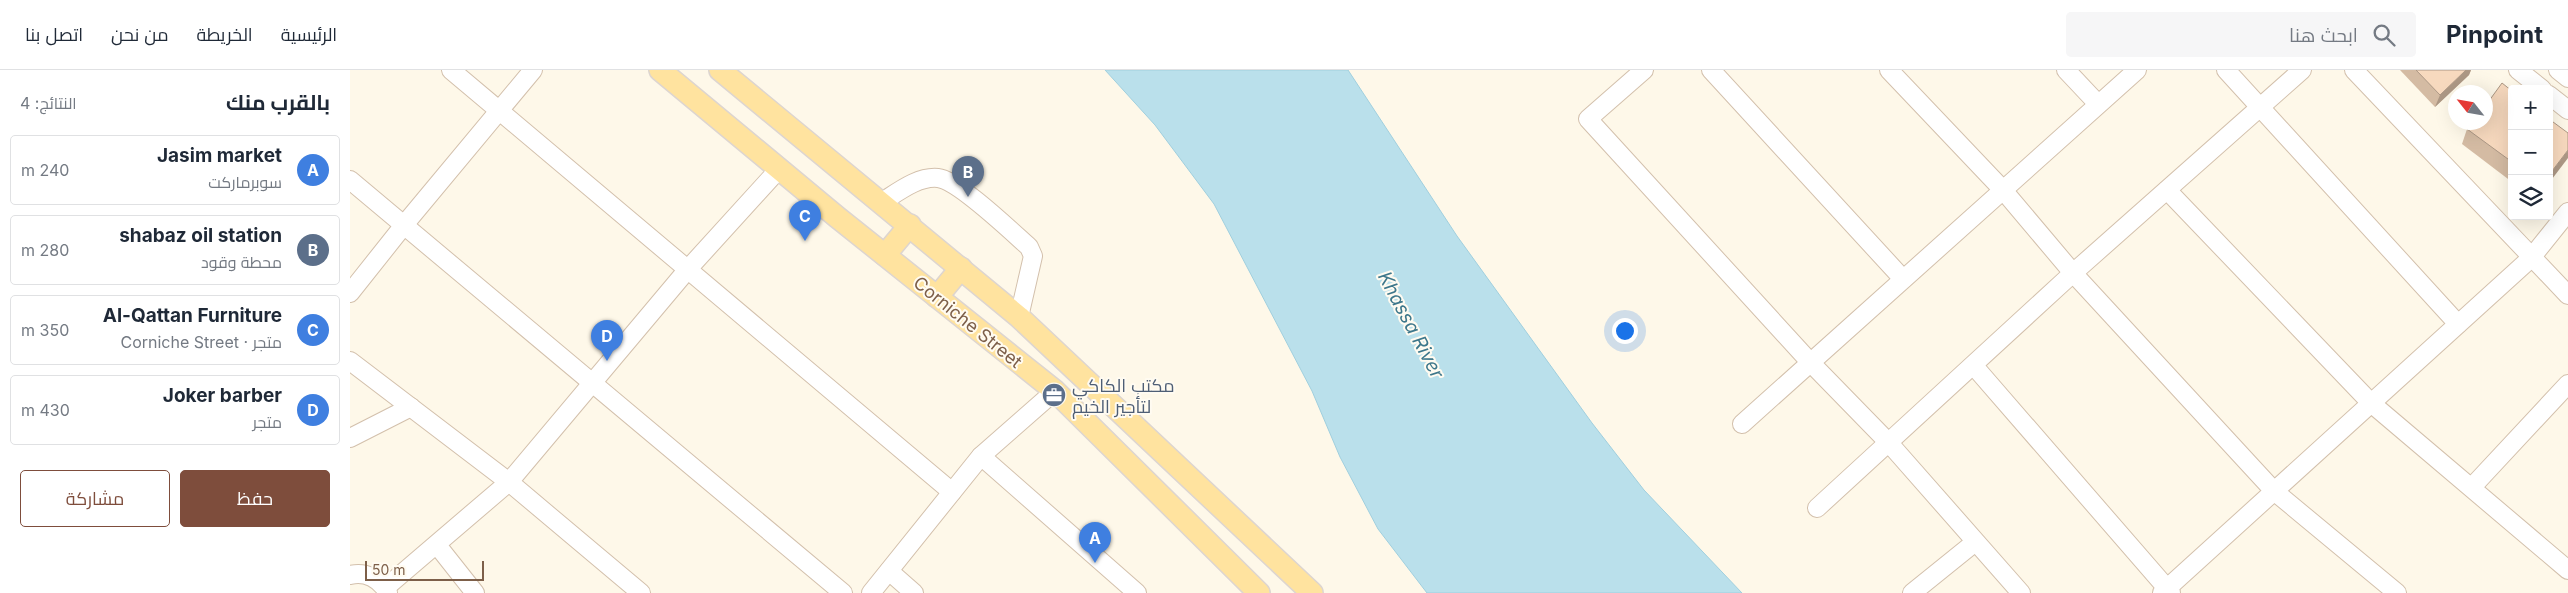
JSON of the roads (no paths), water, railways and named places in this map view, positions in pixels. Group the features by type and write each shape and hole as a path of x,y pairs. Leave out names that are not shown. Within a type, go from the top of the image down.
{"main road":[{"name":"Corniche Street","path":"660,70 779,169 1054,391 1259,593"},
{"name":"Corniche Street","path":"720,70 910,225 1018,317 1312,593"},
{"path":"885,255 910,225"},
{"path":"937,297 961,268"}],"street":[{"path":"451,70 952,492"},
{"path":"350,293 533,70"},
{"path":"1644,70 1588,119 1810,362 1889,443 1974,542 2021,593"},
{"path":"1711,70 1903,279"},
{"path":"1889,70 2003,190 2074,273 2274,491 2397,593"},
{"path":"2066,70 2098,104"},
{"path":"1742,424 2137,70"},
{"path":"2226,70 2458,324"},
{"path":"1817,508 2074,273 2302,70"},
{"path":"2354,70 2531,258 2568,294"},
{"path":"2518,70 2537,85"},
{"path":"2553,98 2568,110"},
{"path":"350,574 368,575 387,591 510,482 688,269 779,169"},
{"path":"882,202 915,182 937,178 953,183 1029,247 1033,256 1018,317"},
{"path":"350,180 591,384 843,593"},
{"path":"2167,190 2371,403 2568,570"},
{"path":"1974,366 2167,592 2274,491 2531,258 2568,212"},
{"path":"350,362 510,482 641,593"},
{"path":"2472,487 2568,384"},
{"path":"871,593 981,456 1054,391"},
{"path":"350,438 411,407"},
{"path":"981,456 1137,593"},
{"path":"1912,593 1974,542"},
{"path":"437,545 475,593"},
{"path":"888,571 914,593"}],"water":[{"name":"Khassa River","path":"1105,70 1348,70 1457,236 1592,423 1644,490 1742,593 1427,593 1378,529 1340,457 1312,391 1214,204 1155,125"}],"place":[{"name":"shabaz oil station","path":"968,197"},
{"name":"Al-Qattan Furniture","path":"805,241"},
{"name":"Joker barber","path":"607,361"},
{"name":"مكتب الكاكي لتأجير الخيم","path":"1054,395"},
{"name":"Jasim market","path":"1095,563"}]}
